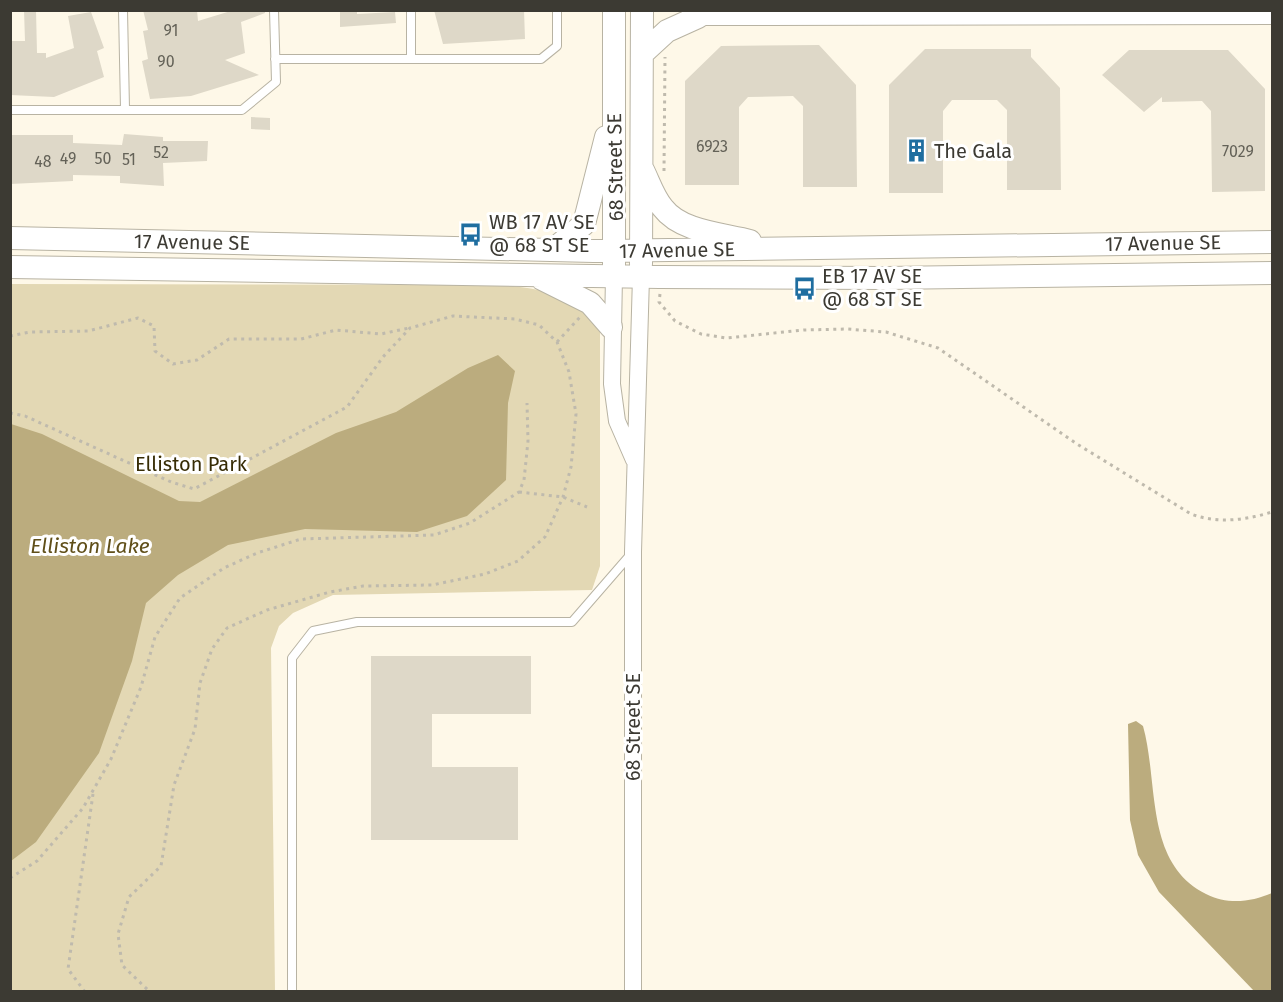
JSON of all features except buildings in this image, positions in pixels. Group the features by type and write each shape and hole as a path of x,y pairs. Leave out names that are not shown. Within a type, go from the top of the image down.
{"main road":[{"name":"68 Street SE","path":"614,10 614,276"},
{"name":"68 Street SE","path":"641,277 642,10"},
{"path":"642,54 667,31 692,14"},
{"path":"553,250 584,224 614,103"},
{"path":"641,166 662,208 672,217 689,226 785,249"},
{"name":"17 Avenue SE","path":"10,238 615,251 1272,242"},
{"name":"17 Avenue SE","path":"10,267 523,273 641,277 886,278 1272,273"},
{"path":"523,273 551,281 577,295 599,311 611,327"}],"street":[{"path":"692,14 1036,13 1272,16"},
{"name":"68 Street SE","path":"614,276 611,327 612,384 617,421 636,463"},
{"name":"68 Street SE","path":"633,992 633,552 641,277"}],"lane":[{"path":"123,10 125,109"},
{"path":"10,110 242,110 276,82 274,10"},
{"path":"411,10 411,59"},
{"path":"274,59 541,59 557,46 557,10"},
{"path":"292,992 292,658 313,631 357,622 572,622 633,552"}],"path":[{"path":"664,174 665,46"},
{"path":"659,302 675,321 701,334 726,338 804,330 847,329 886,332 938,348 1077,444 1191,514 1208,520 1217,520 1256,517 1272,512"},
{"path":"557,342 584,311"},
{"path":"10,336 30,332 88,331 138,318 154,326 155,351 173,364 197,360 229,339 301,339 336,330 381,334 453,316 515,319 538,325 557,342 569,372 576,414 571,467 563,497"},
{"path":"10,413 25,416 171,482 194,489 346,407 383,357 410,328"},
{"path":"10,878 37,861 83,808 94,790 111,759 141,687 155,637 180,598 224,568 257,553 301,539 434,534 470,523 519,492 524,480 528,441 527,403"},
{"path":"519,492 563,497 587,507"},
{"path":"85,992 68,969 94,790"}],"green space":[{"name":"Elliston Park","path":"11,284 507,285 558,295 577,306 600,327 600,566 592,590 333,595 293,613 279,626 271,648 275,991 11,992"}],"water":[{"name":"Elliston Lake","path":"498,355 515,371 508,403 506,480 467,516 417,532 305,529 228,545 178,575 146,603 132,661 99,753 36,842 11,861 11,424 42,434 179,501 200,502 336,433 396,412 468,368"},
{"path":"1136,721 1143,726 1157,820 1172,863 1186,880 1206,894 1223,900 1239,901 1272,893 1272,991 1254,991 1159,892 1138,855 1130,820 1128,724"}],"place":[{"name":"The Gala","path":"916,151"},
{"name":"WB 17 AV SE @ 68 ST SE","path":"471,234"},
{"name":"EB 17 AV SE @ 68 ST SE","path":"804,288"}]}
